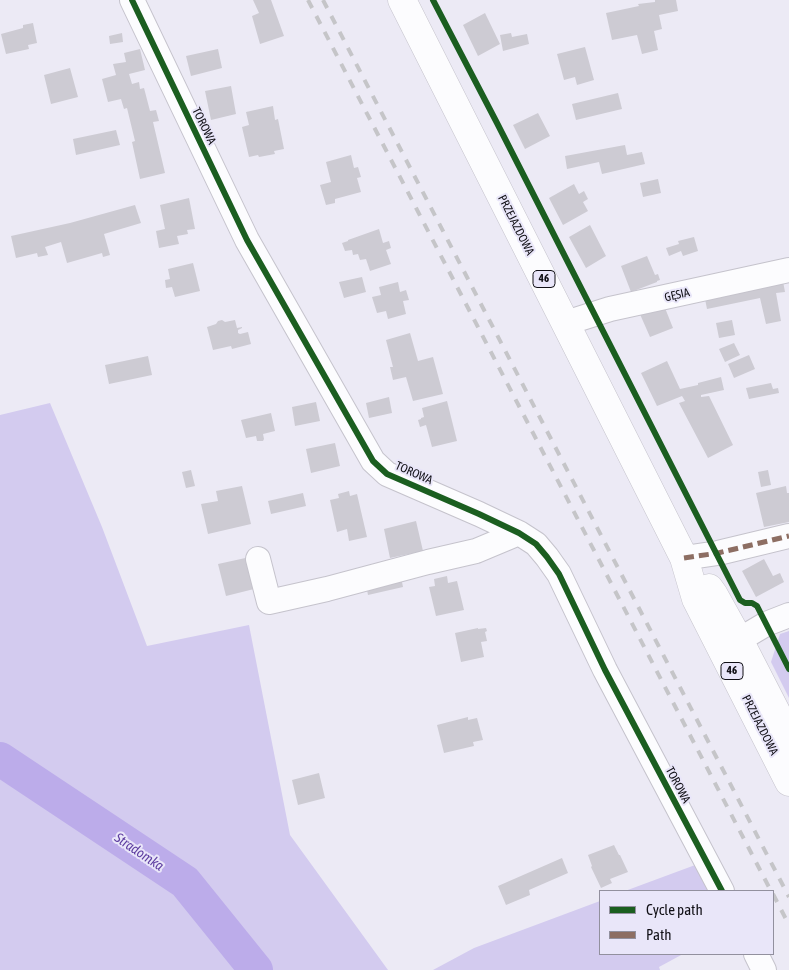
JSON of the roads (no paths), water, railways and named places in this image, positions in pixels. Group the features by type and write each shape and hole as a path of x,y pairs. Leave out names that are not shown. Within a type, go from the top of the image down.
{"main road":[{"name":"PRZEJAZDOWA","path":"402,0 684,558 696,599 789,782"},
{"name":"PRZEJAZDOWA","path":"684,558 714,595 789,737"}],"street":[{"name":"TOROWA","path":"132,0 247,240 373,462 387,474 480,514 536,544 560,574 605,670 721,890"},
{"name":"GĘSIA","path":"566,323 610,309 789,270"},
{"path":"258,559 269,602 476,551 518,533"},
{"path":"684,558 718,553 789,536"},
{"path":"739,640 766,624 789,615"},
{"path":"756,955 764,970"}],"waterway":[{"name":"Stradomka","path":"0,759 185,882 256,970"}],"railway":[{"path":"308,0 770,890"},
{"path":"323,0 789,897"},
{"path":"774,896 789,925"}]}
